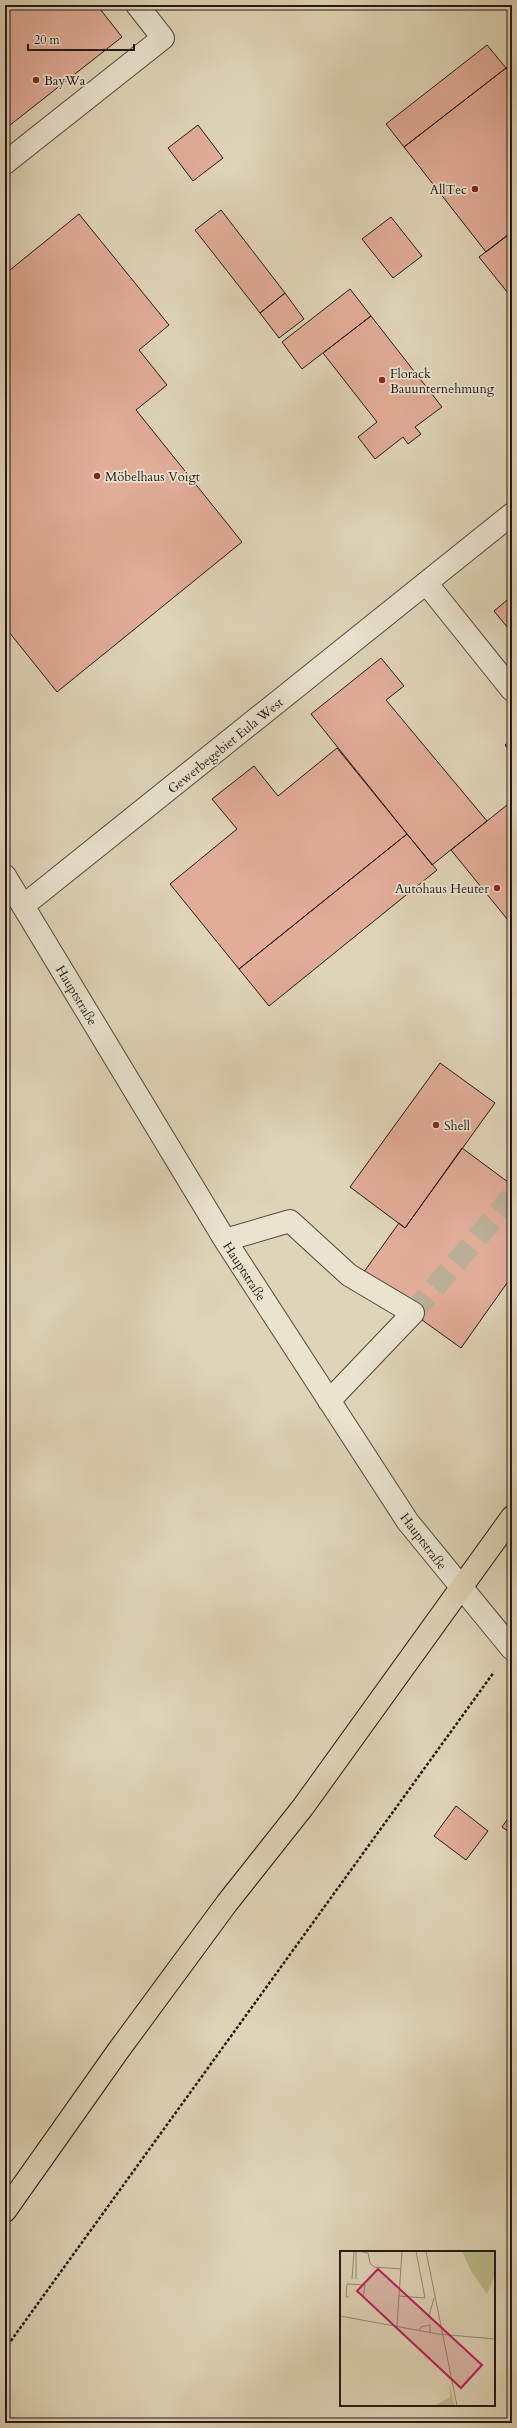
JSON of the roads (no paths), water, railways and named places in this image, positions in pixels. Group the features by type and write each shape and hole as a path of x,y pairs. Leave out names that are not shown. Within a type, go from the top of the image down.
{"main road":[{"path":"5,2211 123,2045 227,1903 303,1807 512,1517"}],"street":[{"path":"5,163 162,38 136,5"},
{"name":"Gewerbegebiet Eula West","path":"23,906 427,584 512,514"},
{"path":"427,584 512,690"},
{"name":"Hauptstraße","path":"5,876 225,1240 408,1522 460,1588 512,1649"},
{"path":"225,1240 290,1221 349,1275 413,1313 329,1401"}],"tunnel":[{"path":"413,1313 512,1197"}],"place":[{"name":"BayWa","path":"36,80"},
{"name":"AllTec","path":"475,189"},
{"name":"Florack Bauunternehmung","path":"382,380"},
{"name":"Möbelhaus Voigt","path":"97,476"},
{"name":"Autohaus Heuter","path":"497,888"},
{"name":"Shell","path":"436,1125"}]}
